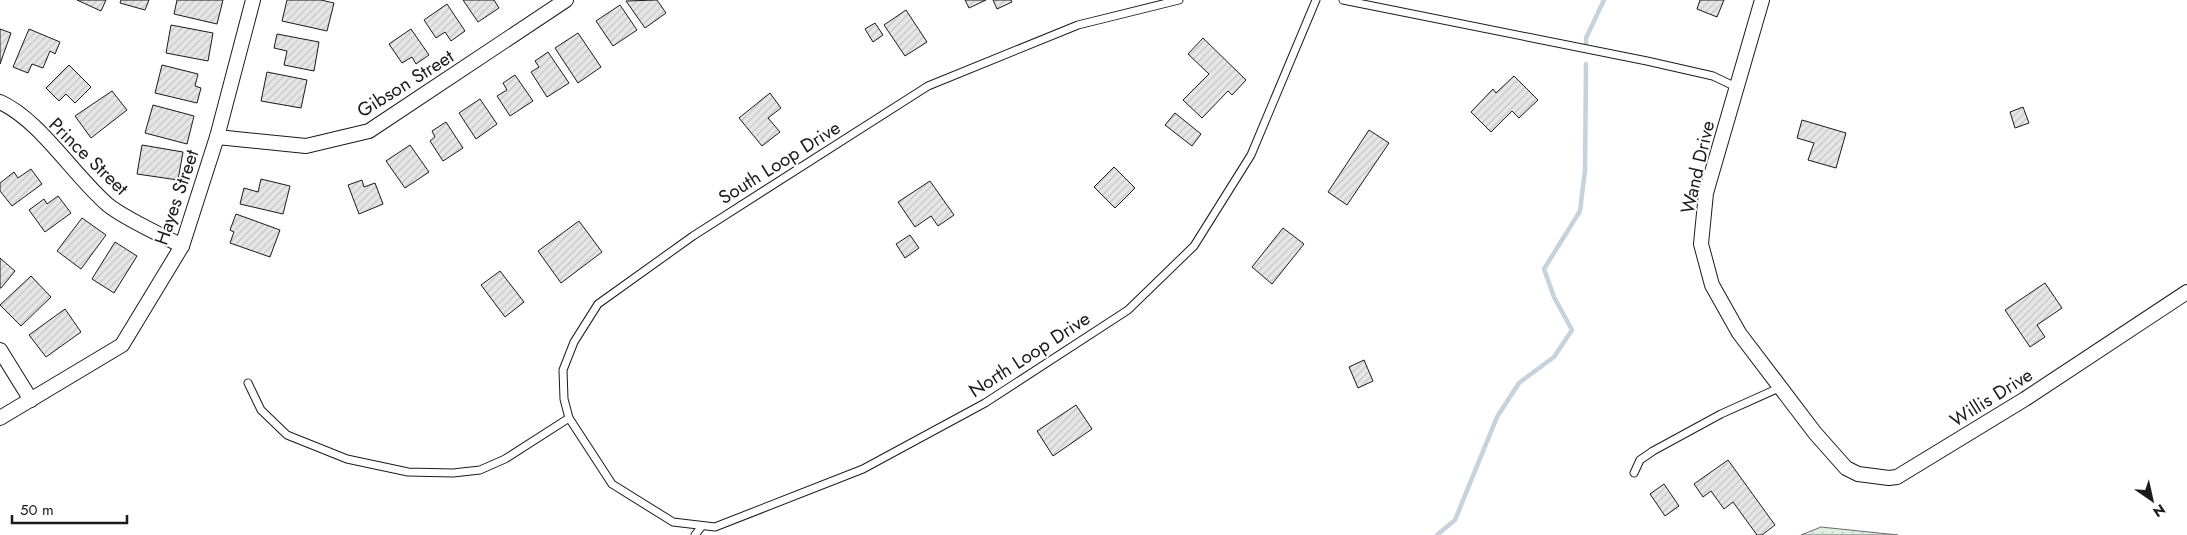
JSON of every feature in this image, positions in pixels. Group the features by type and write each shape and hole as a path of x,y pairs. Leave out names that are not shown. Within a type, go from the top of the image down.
{"street":[{"name":"Hayes Street","path":"0,418 122,345 182,246 217,137 253,0"},
{"name":"Gibson Street","path":"217,137 306,146 369,131 566,0"},
{"name":"Wand Drive","path":"1762,0 1706,193 1701,244 1712,285 1740,333 1815,433"},
{"name":"Prince Street","path":"0,102 12,107 50,143 109,205 182,246"},
{"name":"Willis Drive","path":"1815,433 1846,468 1858,474 1889,478 1897,477 2025,400 2187,292"},
{"path":"0,350 31,400"}],"lane":[{"name":"South Loop Drive","path":"612,484 569,418 564,399 563,370 574,342 598,304 693,236 928,86 1078,25 1179,0"},
{"name":"North Loop Drive","path":"612,484 673,522 715,527 863,470 985,403 1128,310 1194,246 1251,155 1316,0"},
{"path":"1343,0 1647,61 1714,76 1736,87"},
{"path":"248,383 261,410 287,435 348,458 408,472 453,473 480,470 506,459 569,418"},
{"path":"1634,473 1640,460 1653,451 1721,414 1780,388"},
{"path":"695,535 702,526"}],"green space":[{"path":"1821,527 1898,535 1801,535"}],"building":[{"path":"77,0 106,0 101,11"},
{"path":"121,0 149,0 145,10 120,3"},
{"path":"177,0 223,0 217,24 174,14"},
{"path":"287,0 321,0 334,3 327,31 282,21"},
{"path":"463,0 494,0 499,8 478,22"},
{"path":"657,0 666,13 645,28 626,1"},
{"path":"965,0 986,0 969,8"},
{"path":"993,0 1011,0 1012,2 997,9"},
{"path":"1700,0 1724,0 1717,17 1697,9"},
{"path":"447,4 465,31 451,41 445,32 436,38 424,20"},
{"path":"620,5 637,30 613,46 596,21"},
{"path":"906,10 927,42 905,56 884,25"},
{"path":"875,23 883,35 873,42 865,29"},
{"path":"171,25 213,33 208,61 166,53"},
{"path":"0,29 11,33 0,64"},
{"path":"29,29 60,42 55,54 50,51 43,68 32,64 28,73 13,67"},
{"path":"411,29 429,55 416,64 412,57 402,63 389,44"},
{"path":"578,33 601,67 578,83 555,48"},
{"path":"277,34 319,42 314,71 284,65 287,51 274,48"},
{"path":"1203,38 1246,80 1232,95 1228,91 1202,118 1183,100 1209,74 1188,54"},
{"path":"548,52 569,83 547,97 531,72 539,67 535,61"},
{"path":"69,65 91,87 75,103 66,94 59,101 46,88"},
{"path":"162,65 198,74 195,86 201,88 197,103 155,93"},
{"path":"267,72 307,80 301,108 261,101"},
{"path":"515,75 533,101 510,116 497,96 507,90 503,83"},
{"path":"1514,76 1538,100 1519,118 1512,111 1491,132 1471,112 1493,89 1496,93"},
{"path":"112,91 127,110 91,138 75,116"},
{"path":"770,93 781,108 768,118 780,132 762,146 739,118"},
{"path":"480,99 497,124 476,139 459,113"},
{"path":"153,105 194,116 187,144 145,133"},
{"path":"2023,107 2029,123 2015,128 2010,112"},
{"path":"1175,113 1201,134 1192,146 1165,125"},
{"path":"1802,120 1846,133 1836,168 1808,160 1814,143 1797,138"},
{"path":"446,122 463,148 443,161 430,141 435,137 432,131"},
{"path":"1369,130 1389,143 1347,205 1328,192"},
{"path":"142,145 183,152 178,180 137,174"},
{"path":"410,145 429,172 405,188 386,161"},
{"path":"1114,167 1135,188 1115,208 1094,187"},
{"path":"31,169 42,184 12,206 0,191 0,183 14,172 18,178"},
{"path":"261,179 290,186 283,214 240,204 244,188 258,192"},
{"path":"362,180 364,187 375,183 383,204 359,214 348,185"},
{"path":"930,181 954,215 938,226 931,216 915,227 898,202"},
{"path":"58,196 71,213 45,232 29,210 44,199 47,204"},
{"path":"236,214 280,230 270,257 230,243 234,232 230,230"},
{"path":"82,218 106,235 81,269 57,251"},
{"path":"579,221 602,252 561,283 538,251"},
{"path":"1283,228 1304,244 1272,284 1252,267"},
{"path":"910,235 919,248 905,258 896,244"},
{"path":"115,242 137,256 114,293 92,279"},
{"path":"0,258 15,271 1,288 0,288"},
{"path":"500,271 524,302 505,317 481,285"},
{"path":"31,276 51,297 21,326 0,305"},
{"path":"2045,283 2062,308 2037,325 2045,337 2030,347 2005,310"},
{"path":"65,309 81,332 46,357 29,335"},
{"path":"1364,360 1373,381 1358,388 1349,367"},
{"path":"1076,405 1092,429 1053,456 1037,431"},
{"path":"1728,460 1775,525 1762,535 1757,535 1733,502 1724,509 1711,491 1703,497 1694,484"},
{"path":"1664,484 1679,506 1665,516 1650,494"}],"waterway":[{"path":"1586,45 1586,38 1604,0"},
{"path":"1437,535 1455,520 1497,417 1519,383 1554,357 1572,330 1554,297 1544,269 1580,211 1585,170 1586,64"}]}
